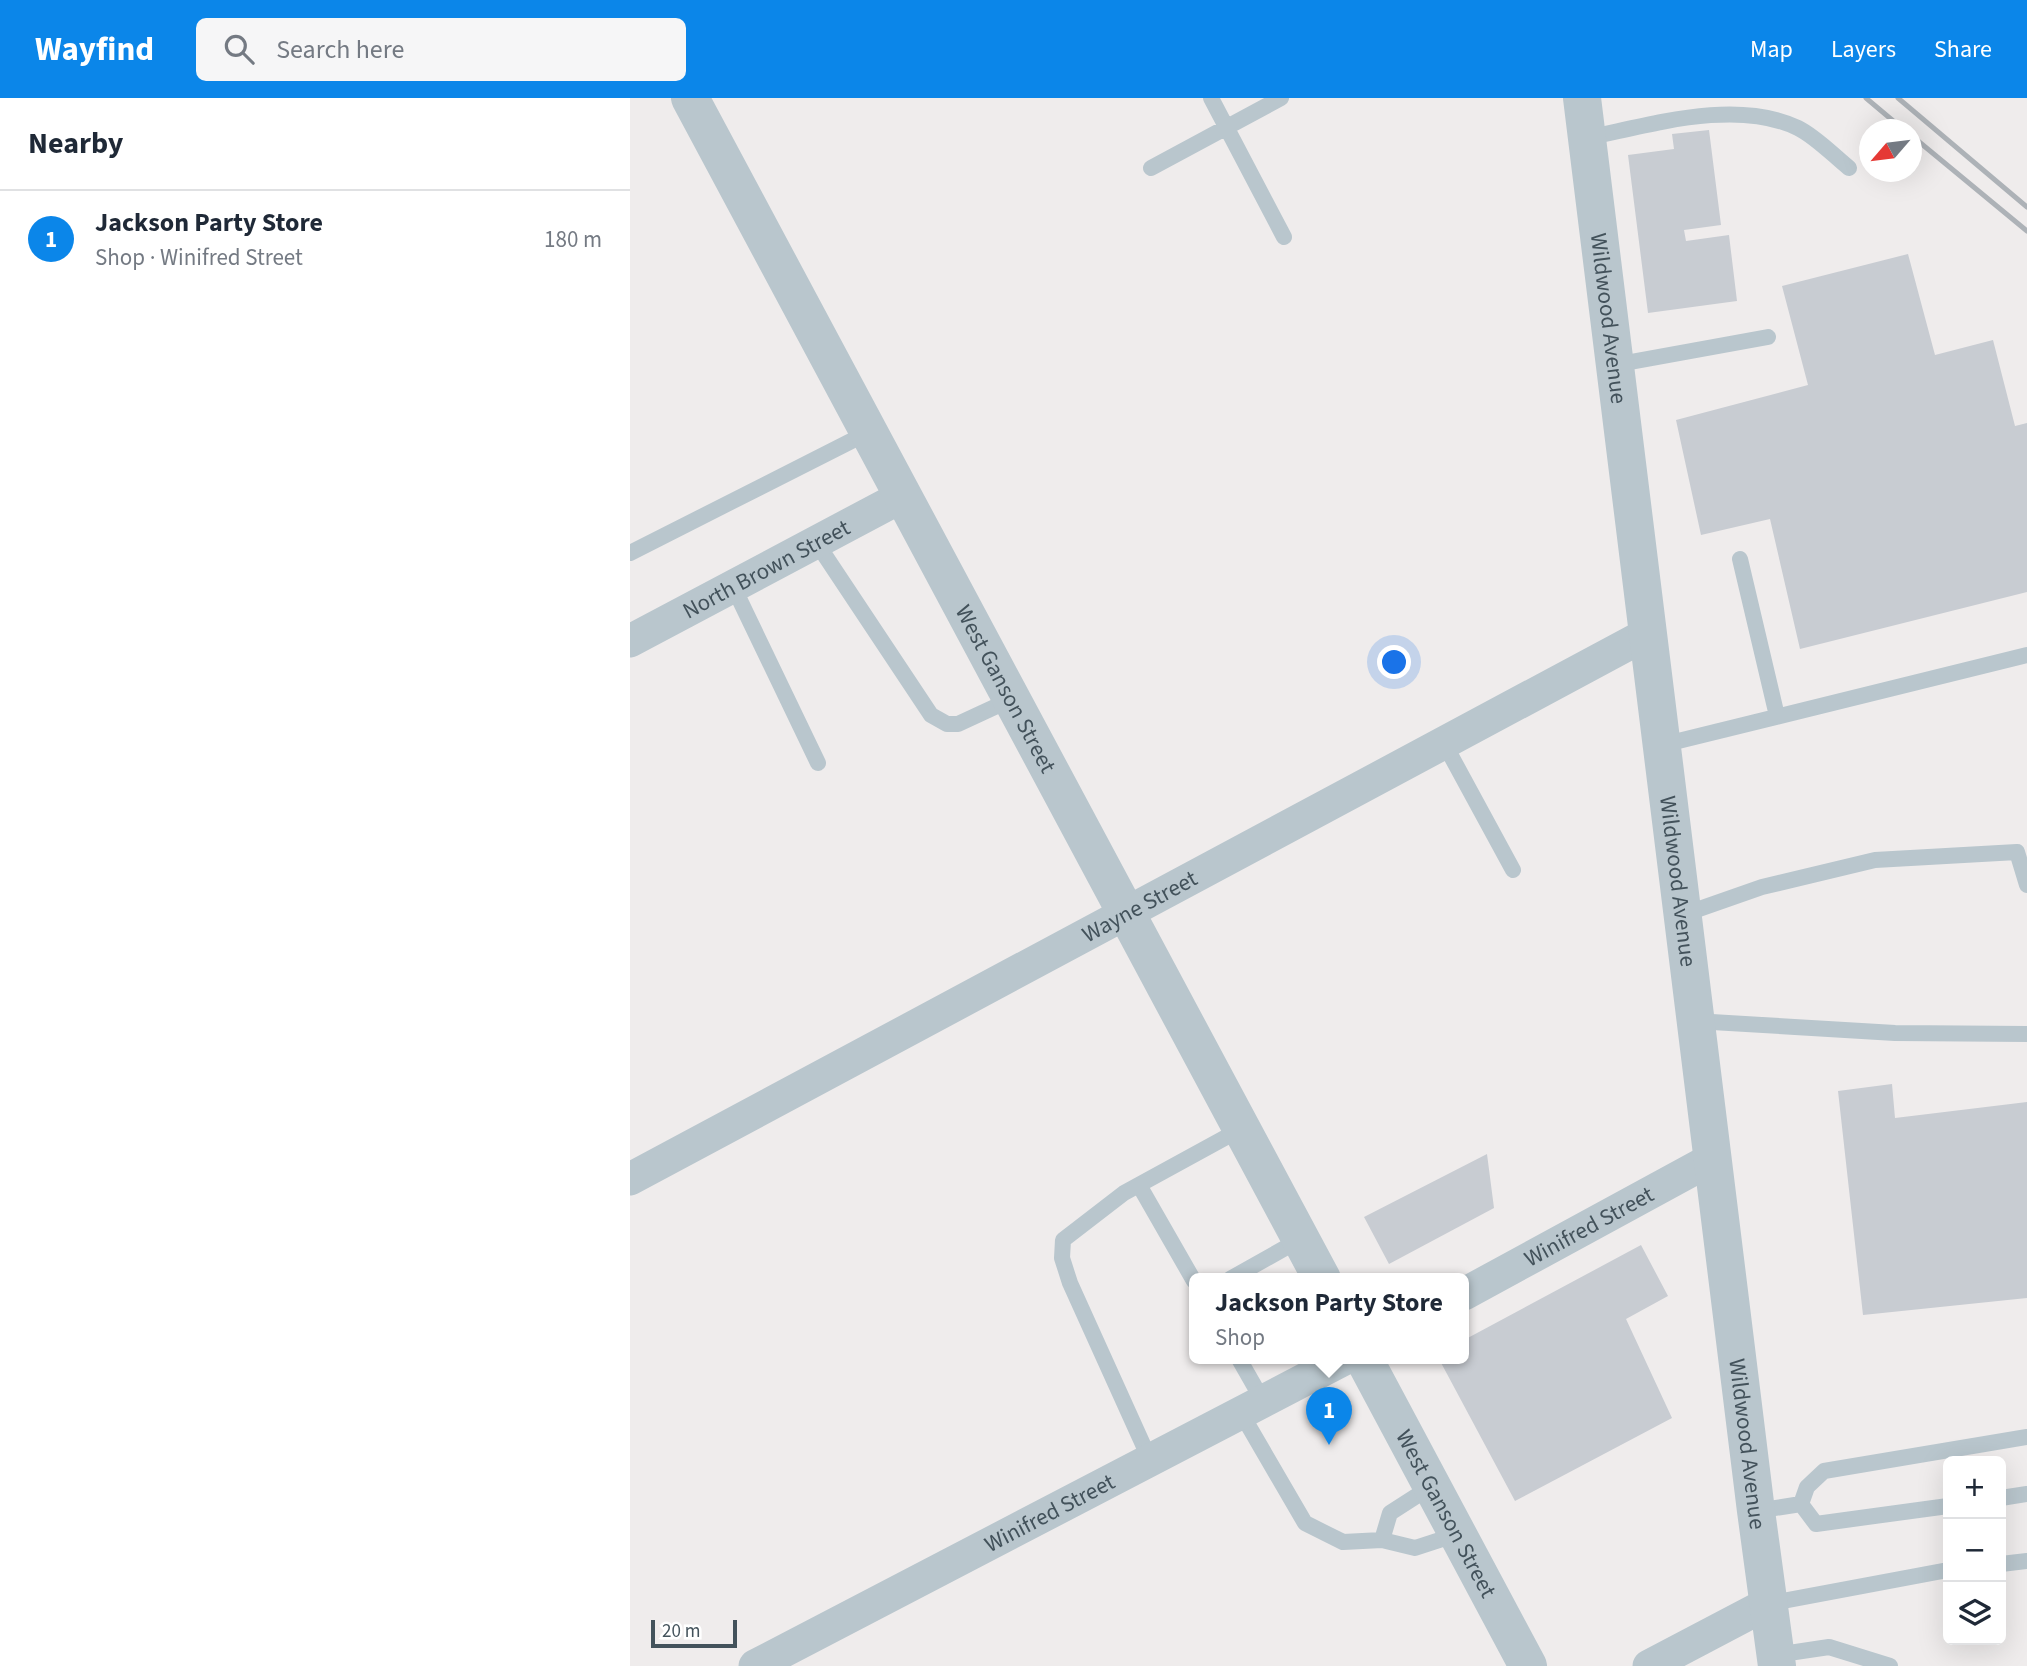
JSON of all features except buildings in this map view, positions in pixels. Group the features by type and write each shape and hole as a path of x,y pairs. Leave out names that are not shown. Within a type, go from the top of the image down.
{"street":[{"name":"West Ganson Street","path":"690,98 1319,1273"},
{"name":"Wildwood Avenue","path":"1582,98 1776,1660"},
{"name":"North Brown Street","path":"630,641 903,496"},
{"name":"Wayne Street","path":"630,1180 1647,634"},
{"name":"Winifred Street","path":"1469,1291 1712,1159"},
{"name":"Winifred Street","path":"755,1666 1334,1364"},
{"name":"West Ganson Street","path":"1367,1364 1528,1666"},
{"path":"1649,1666 1767,1604"}],"lane":[{"path":"1211,98 1284,237"},
{"path":"1151,168 1282,98"},
{"path":"1586,138 1714,113 1759,115 1798,128 1849,168"},
{"path":"1614,365 1768,337"},
{"path":"630,553 869,432"},
{"path":"816,542 931,715 947,724 958,724 1012,699"},
{"path":"1740,559 1777,716"},
{"path":"733,586 818,763"},
{"path":"1661,746 2027,655"},
{"path":"1444,743 1513,870"},
{"path":"1682,915 1762,887 1875,860 2017,852 2027,885"},
{"path":"1695,1021 1895,1032 2027,1034"},
{"path":"1150,1460 1070,1283 1062,1258 1063,1240 1124,1193 1241,1129"},
{"path":"1139,1185 1189,1273"},
{"path":"1241,1273 1301,1239"},
{"path":"1240,1364 1252,1407 1305,1523 1343,1542 1382,1540 1415,1548 1458,1534"},
{"path":"1801,1504 1807,1488 1824,1471 2027,1437"},
{"path":"1382,1540 1390,1513 1432,1486"},
{"path":"2006,1497 2027,1494"},
{"path":"1756,1511 1801,1504"},
{"path":"1801,1504 1816,1524 1943,1507"},
{"path":"2006,1563 2027,1561"},
{"path":"1767,1604 1943,1571"},
{"path":"1776,1660 1829,1647 1890,1666"}],"railway":[{"path":"1866,98 1891,119"},
{"path":"1898,98 2027,207"},
{"path":"1922,144 2027,231"}],"place":[{"name":"Jackson Party Store","path":"1329,1445"}]}
